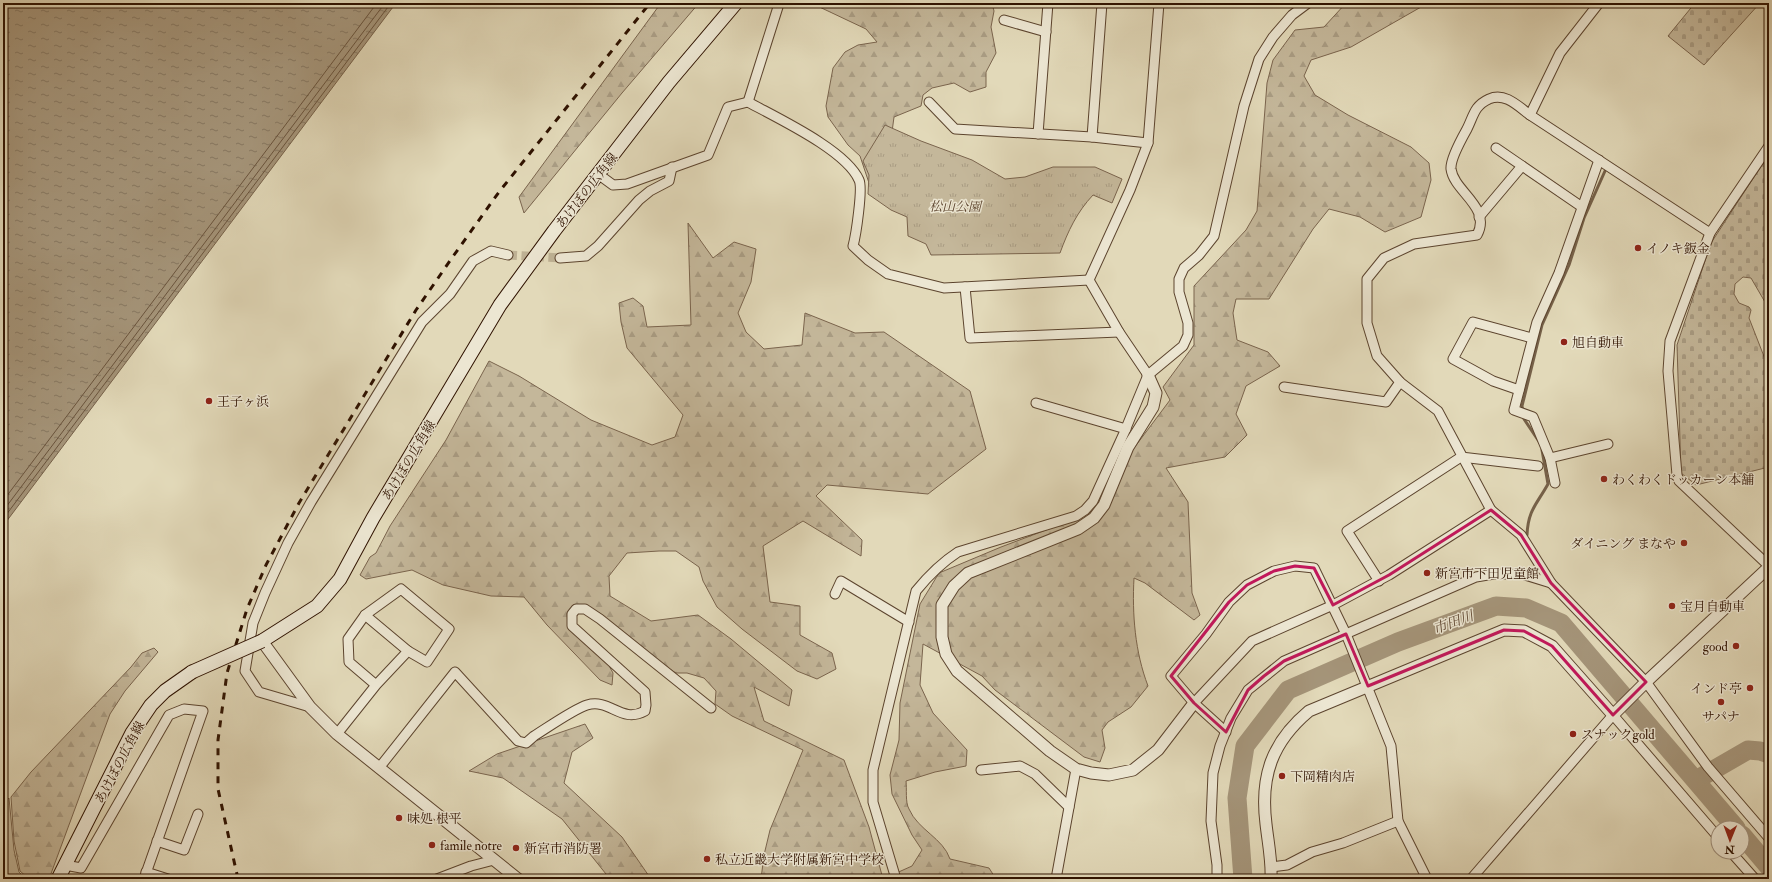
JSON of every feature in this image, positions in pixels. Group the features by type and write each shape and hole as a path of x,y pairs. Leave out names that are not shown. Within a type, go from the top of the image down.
{"main road":[{"name":"あけぼの広角線","path":"58,879 132,733 151,705 165,691 192,672 262,641 316,606 340,579 373,518 500,305 669,82 736,3"}],"street":[{"path":"1038,134 1048,3"},
{"path":"1092,137 1102,3"},
{"path":"1089,280 1130,190 1148,143 1159,3"},
{"path":"896,879 873,802 873,770 916,591 930,574 943,562 958,552 1076,516 1085,510 1092,501 1126,429 1148,375 1183,346 1188,335 1188,323 1179,292 1179,280 1184,268 1199,255 1214,236 1244,106 1259,59 1273,37 1292,15 1308,3"},
{"path":"1530,115 1560,53 1599,3"},
{"path":"748,102 778,7"},
{"path":"1004,20 1046,32"},
{"path":"1710,233 1530,115 1509,99 1492,98 1479,104 1458,147 1451,168 1455,182 1468,195 1478,211 1481,229 1477,235 1414,244 1384,258 1366,279 1367,323 1377,356 1400,382 1438,411 1491,510 1521,535 1551,584 1643,685 1715,776 1768,834"},
{"path":"598,174 613,185 627,184 708,155 728,107 748,102 833,150 850,166 860,181 854,246 868,260 888,274 944,288 1089,280"},
{"path":"929,102 955,128 1092,137 1148,143"},
{"path":"1471,879 1613,715 1769,566 1679,482 1677,475 1668,371 1670,341 1710,233 1769,146"},
{"path":"1496,148 1582,207"},
{"path":"1555,483 1550,458 1533,417 1514,410 1537,322 1559,273 1599,160"},
{"path":"1479,217 1522,166"},
{"path":"560,258 586,256 639,200 650,191 669,181 672,167"},
{"path":"310,707 260,692 245,671 253,623 265,593 288,543 311,502 422,322 450,294 473,261 491,251 508,255"},
{"path":"1089,280 1119,332 1148,375 1156,393 1153,407 1128,447 1104,505 1094,518 1078,529 968,573 954,586 942,605 942,637 946,654 957,670 1050,751 1076,769 1091,773 1109,775 1133,770 1158,750 1194,703 1252,641 1333,605 1379,581 1491,510"},
{"path":"965,287 970,338 1119,332"},
{"path":"1519,390 1493,381 1453,359 1473,322 1532,338"},
{"path":"1284,387 1386,402 1400,382"},
{"path":"1036,403 1126,429"},
{"path":"1550,458 1608,444"},
{"path":"1379,581 1347,531 1462,457 1538,466"},
{"path":"1226,732 1194,703 1171,676 1206,634 1229,602 1247,585 1274,571 1295,566 1314,568 1346,634 1391,746 1398,821 1427,879"},
{"path":"1217,879 1217,865 1211,821 1213,773 1231,718 1248,690 1284,661 1476,577 1494,574 1522,574 1551,584"},
{"path":"835,594 841,580 909,622"},
{"path":"365,615 408,651 427,662 449,629 401,589 365,615 348,639 349,662 376,685"},
{"path":"379,768 455,672 518,741 526,743 534,736 587,705 601,704 628,716 636,716 645,711 645,692 572,626 572,614 576,610 585,609 600,619 711,708"},
{"path":"1271,879 1264,796 1268,772 1280,741 1295,723 1309,711 1504,630 1524,631 1552,646 1710,828"},
{"path":"262,641 310,707 337,734 518,879"},
{"path":"337,734 376,685 408,651"},
{"path":"65,865 81,868 169,715 184,709 203,711 145,875 168,879"},
{"path":"981,770 1020,766 1035,774 1069,807"},
{"path":"1056,879 1076,769"},
{"path":"157,841 184,850 198,814"},
{"path":"1271,867 1287,865 1312,852 1343,843 1398,821"},
{"path":"437,879 471,866 494,860"},
{"path":"1738,860 1755,879"}],"highlighted area":[{"path":"1491,510 1521,535 1551,583 1646,682 1613,715 1552,646 1524,631 1504,630 1368,686 1346,634 1284,661 1264,676 1248,690 1226,732 1194,703 1171,676 1229,602 1247,585 1274,571 1295,566 1314,568 1333,605 1389,575"}],"green space":[{"path":"661,3 699,3 622,93 524,213 519,197"},
{"path":"811,3 992,3 994,11 991,27 996,53 986,72 986,87 970,92 954,83 932,88 923,95 921,106 894,117 892,132 998,181 1052,175 874,198 860,156 848,145 828,117 826,106 833,68 845,52 858,45 877,42 866,29"},
{"path":"1346,3 1428,3 1351,47 1311,60 1304,76 1315,95 1348,115 1411,147 1429,163 1431,180 1421,217 1385,232 1360,217 1329,209 1313,229 1269,299 1236,299 1233,313 1237,340 1268,352 1280,366 1246,386 1236,414 1247,435 1225,457 1166,468 1188,502 1192,593 1200,615 1194,620 1145,583 1134,578 1135,633 1140,660 1148,686 1131,707 1108,722 1102,730 1105,748 1100,762 1084,757 995,690 982,676 923,644 920,685 933,713 967,750 966,766 935,772 906,781 908,806 918,823 942,845 950,859 989,868 996,879 883,879 912,866 922,850 912,835 892,794 890,775 899,740 900,703 920,604 939,573 1001,547 1083,516 1170,400 1163,387 1194,345 1194,286 1246,230 1257,211 1267,83 1273,60 1295,30 1324,27"},
{"path":"1695,3 1760,3 1704,65 1668,36"},
{"name":"松山公園","path":"885,125 921,141 972,160 1005,179 1025,177 1053,167 1095,167 1122,179 1112,203 1093,195 1087,201 1066,237 1060,253 931,255 926,244 908,236 907,217 891,210 868,194 869,175 863,161"},
{"path":"1769,154 1769,309 1751,278 1743,277 1735,284 1734,294 1739,303 1749,307 1751,310 1749,318 1765,359 1769,361 1769,467 1696,485 1681,473 1677,345 1711,243"},
{"path":"688,223 713,258 734,242 756,249 751,282 738,313 746,332 764,349 802,345 805,313 855,333 884,332 970,391 986,449 928,494 827,485 816,496 862,540 861,556 803,521 763,546 770,602 800,606 800,635 832,653 836,669 817,679 797,671 742,629 717,607 703,581 699,567 676,551 627,553 609,576 610,596 651,621 698,615 731,639 792,690 789,706 754,687 764,721 844,760 869,827 883,879 761,879 764,855 770,830 803,750 732,716 715,704 716,691 704,678 687,673 676,673 658,662 601,614 584,606 574,606 567,613 568,627 607,662 613,673 612,685 600,680 547,625 524,597 491,596 443,585 412,570 366,579 360,575 370,557 376,553 390,526 446,440 489,361 519,376 591,420 652,445 675,437 683,415 627,348 621,322 619,303 633,298 643,306 647,327 691,325"},
{"path":"154,648 158,652 125,691 110,714 49,879 29,879 20,871 14,841 11,797 31,772 131,667 142,653"},
{"path":"585,724 593,738 572,752 564,783 622,837 651,879 610,879 562,819 503,778 469,771 497,754"},
{"path":"9,798 14,850 19,872 26,879 3,879 3,804"}],"water":[{"path":"3,3 396,3 3,526"}],"waterway":[{"path":"1540,443 1524,419 1522,406 1542,325 1569,265 1584,218 1605,171"},
{"path":"1527,535 1531,513 1548,484 1542,450"},
{"name":"市田川","path":"1243,879 1237,798 1245,746 1288,690 1398,642 1496,606 1526,608 1561,623 1729,820"},
{"path":"1696,780 1748,750 1760,751 1769,754"},
{"name":"市田川","path":"1750,844 1769,867"}],"tunnel":[{"path":"508,255 560,258"}],"railway":[{"path":"238,879 218,789 218,740 227,673 247,609 266,565 299,503 416,310 499,192 650,3"}],"place":[{"name":"イノキ鈑金","path":"1638,248"},
{"name":"旭自動車","path":"1564,342"},
{"name":"王子ヶ浜","path":"209,401"},
{"name":"わくわくドッカーン本舗","path":"1604,479"},
{"name":"ダイニング まなや","path":"1684,543"},
{"name":"新宮市下田児童館","path":"1427,573"},
{"name":"宝月自動車","path":"1672,606"},
{"name":"good","path":"1736,646"},
{"name":"インド亭","path":"1750,688"},
{"name":"サパナ","path":"1721,702"},
{"name":"スナックgold","path":"1573,734"},
{"name":"下岡精肉店","path":"1282,776"},
{"name":"味処 根平","path":"399,818"},
{"name":"famile notre","path":"432,845"},
{"name":"新宮市消防署","path":"516,848"},
{"name":"私立近畿大学附属新宮中学校","path":"707,859"}]}
